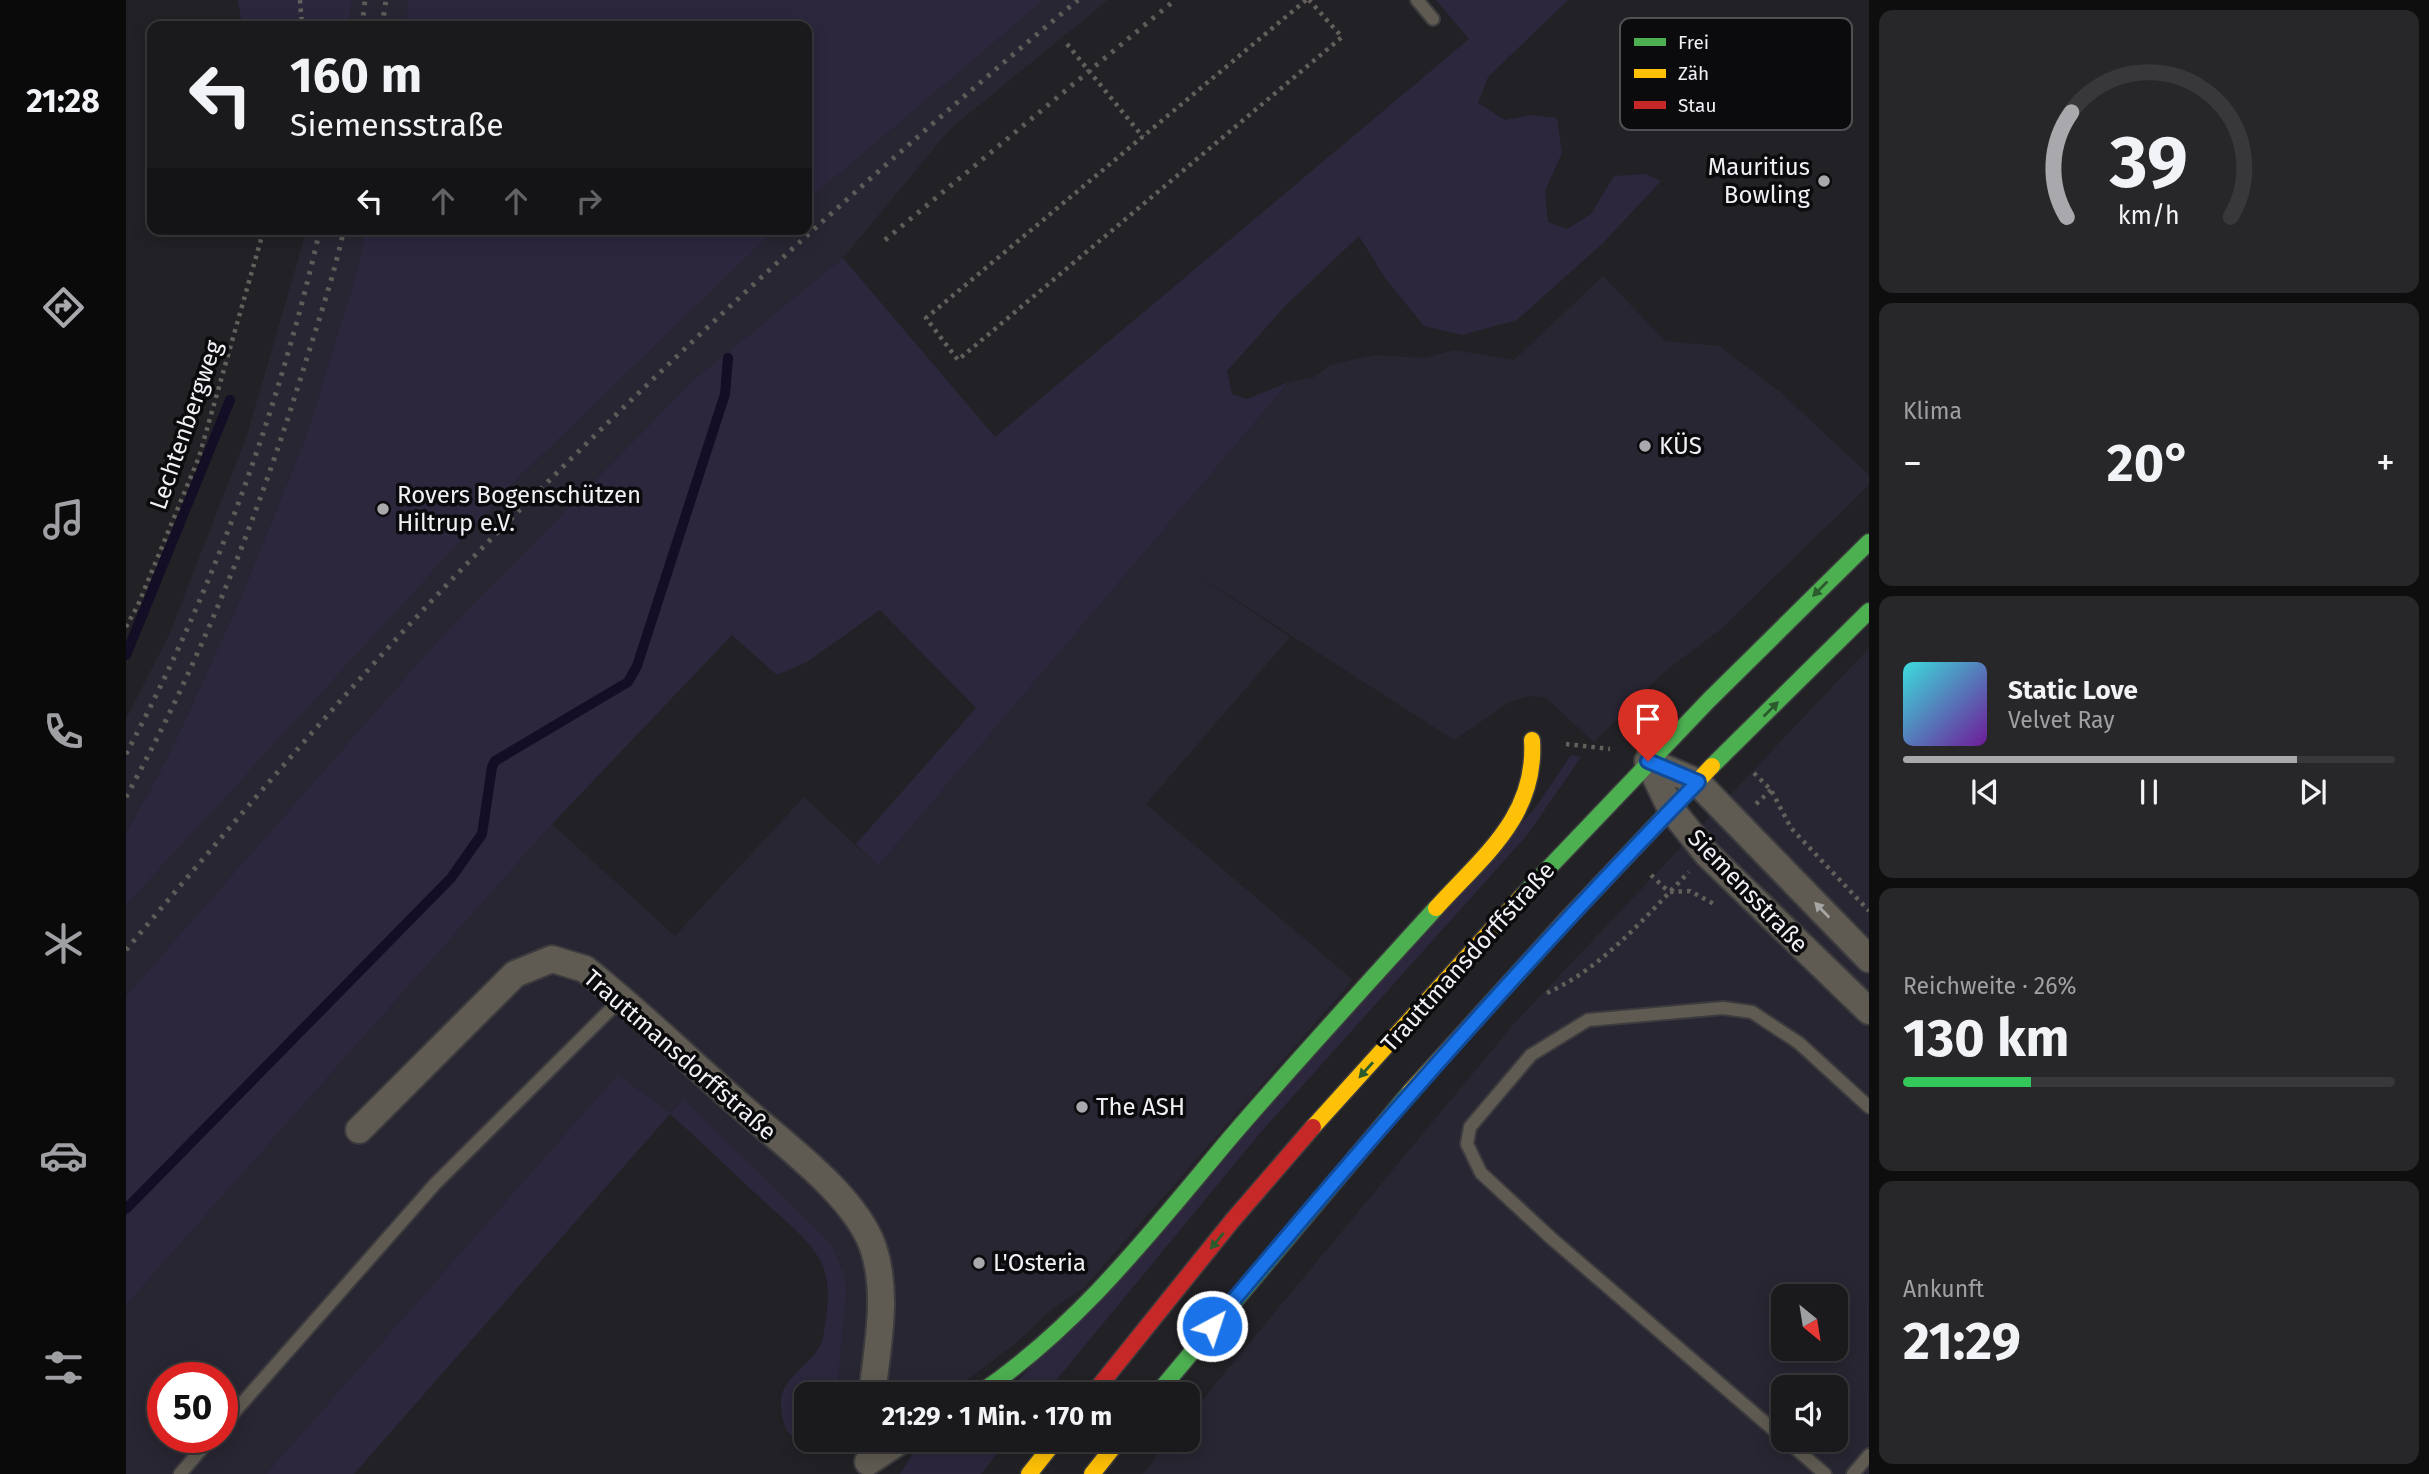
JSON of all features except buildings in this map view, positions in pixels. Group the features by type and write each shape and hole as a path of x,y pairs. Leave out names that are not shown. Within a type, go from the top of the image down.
{"main road":[{"name":"Trauttmansdorffstraße","path":"1102,1382 1251,1198 1535,881 1648,761 1869,542"},
{"name":"Trauttmansdorffstraße","path":"1167,1382 1353,1157 1521,968 1671,809 1869,611"},
{"path":"995,1382 1051,1343 1087,1306 1286,1073 1508,829 1532,785 1535,766 1532,740"},
{"path":"1029,1474 1046,1452"},
{"path":"1092,1474 1109,1452"}],"street":[{"name":"Siemensstraße","path":"1648,761 1698,782 1869,959"},
{"name":"Siemensstraße","path":"1648,761 1671,809 1707,854 1869,1012"},
{"name":"Trauttmansdorffstraße","path":"359,1130 502,985 527,966 552,959 574,964 621,999 835,1192 858,1217 874,1250 878,1269 880,1315 873,1382"}],"lane":[{"path":"1417,0 1433,19"},
{"path":"238,1408 435,1184 621,999"},
{"path":"1771,1427 1552,1238 1481,1172 1467,1144 1470,1127 1531,1055 1588,1020 1723,1008 1752,1012 1799,1042 1869,1107"},
{"path":"1800,1452 1825,1474"},
{"path":"180,1474 198,1453"},
{"path":"1853,1474 1869,1455"}],"path":[{"path":"300,0 302,21"},
{"path":"1308,0 1342,37 958,360 926,318 1308,0"},
{"path":"1067,44 1143,137"},
{"name":"Lechtenbergweg","path":"126,627 138,605 199,457 262,235"},
{"path":"1532,740 1610,749"},
{"path":"1771,790 1791,828 1869,911"}],"shaded area":[{"path":"238,0 352,0 349,21 241,21"},
{"path":"352,0 409,0 405,21 349,21"},
{"path":"409,0 1044,0 812,197 812,21 405,21"},
{"path":"1044,0 1108,0 950,129 843,258 696,378 442,636 126,996 126,905 220,799 520,476 770,235 812,235 812,197"},
{"path":"1436,0 1568,0 1488,77 1478,103 1505,120 1532,115 1557,118 1562,153 1545,191 1548,222 1567,229 1591,214 1614,176 1645,174 1661,181 1603,243 1517,320 1462,335 1424,326 1385,278 1359,236 1286,305 1227,371 1232,394 1247,399 1289,382 878,866 856,844 976,708 880,610 807,662 777,675 732,635 552,824 126,1305 126,996 442,636 696,378 843,258 995,437 1469,39"},
{"path":"305,235 365,235 358,268 307,434 240,600 169,755 126,833 126,719 169,635 247,435"},
{"name":"Rovers Bogenschützen Hiltrup e.V.","path":"365,235 770,235 520,476 126,905 126,833 169,755 240,600 307,434 358,268"},
{"path":"1603,276 1665,341 1719,346 1779,391 1869,475 1869,485 1720,630 1664,672 1594,742 1546,698 1530,696 1511,701 1454,740 1180,564 1290,637 1146,804 1353,980 1084,1288 1051,1310 1016,1343 964,1382 838,1382 846,1293 841,1263 828,1240 682,1100 670,1113 618,1074 266,1474 126,1474 126,1305 552,824 675,936 804,797 878,866 1289,382 1314,377 1330,365 1374,355 1426,358 1454,350 1514,360"},
{"path":"1869,648 1869,1474 1143,1474 1160,1452 1200,1452 1200,1403 1513,1025"},
{"path":"1571,755 1581,757 1528,834 1261,1132 1055,1382 1017,1382 1536,807"},
{"path":"618,1074 670,1113 683,1099 828,1240 843,1271 846,1293 838,1382 794,1382 794,1438 786,1429 783,1420 782,1393 793,1376 815,1354 823,1337 828,1291 822,1264 798,1232 670,1114 354,1474 266,1474"},
{"path":"914,1452 998,1452 981,1474 900,1474"}],"waterway":[{"path":"126,1209 451,878 482,834 495,761 628,682 637,666 725,394 728,358"},
{"path":"126,655 230,400"}],"railway":[{"path":"363,21 365,0"},
{"path":"383,21 386,0"},
{"path":"812,231 927,128 1078,0"},
{"path":"885,240 1175,0"},
{"path":"126,754 187,629 240,498 285,364 318,235"},
{"path":"126,797 202,644 245,539 284,431 330,285 342,235"},
{"path":"126,950 352,687 447,585 636,396 808,235"}],"traffic: fast":[{"path":"1522,896 1709,700 1869,542"},
{"path":"1712,766 1869,611"},
{"path":"995,1382 1048,1339 1112,1276 1281,1080 1436,908"},
{"path":"1167,1382 1410,1092"}],"traffic: slow":[{"path":"1436,908 1488,852 1516,813 1526,791 1531,767 1532,740"},
{"path":"1410,1092 1567,919 1712,766"},
{"path":"1313,1127 1522,896"},
{"path":"1029,1474 1046,1452"},
{"path":"1092,1474 1109,1452"}],"traffic: jam":[{"path":"1102,1382 1232,1221 1313,1127"}],"place":[{"name":"Mauritius Bowling","path":"1824,181"},
{"name":"KÜS","path":"1645,446"},
{"name":"Rovers Bogenschützen Hiltrup e.V.","path":"383,509"},
{"name":"The ASH","path":"1082,1107"},
{"name":"L'Osteria","path":"979,1263"}],"route":[{"path":"1212,1326 1328,1187 1521,968 1698,782 1648,761"}]}
